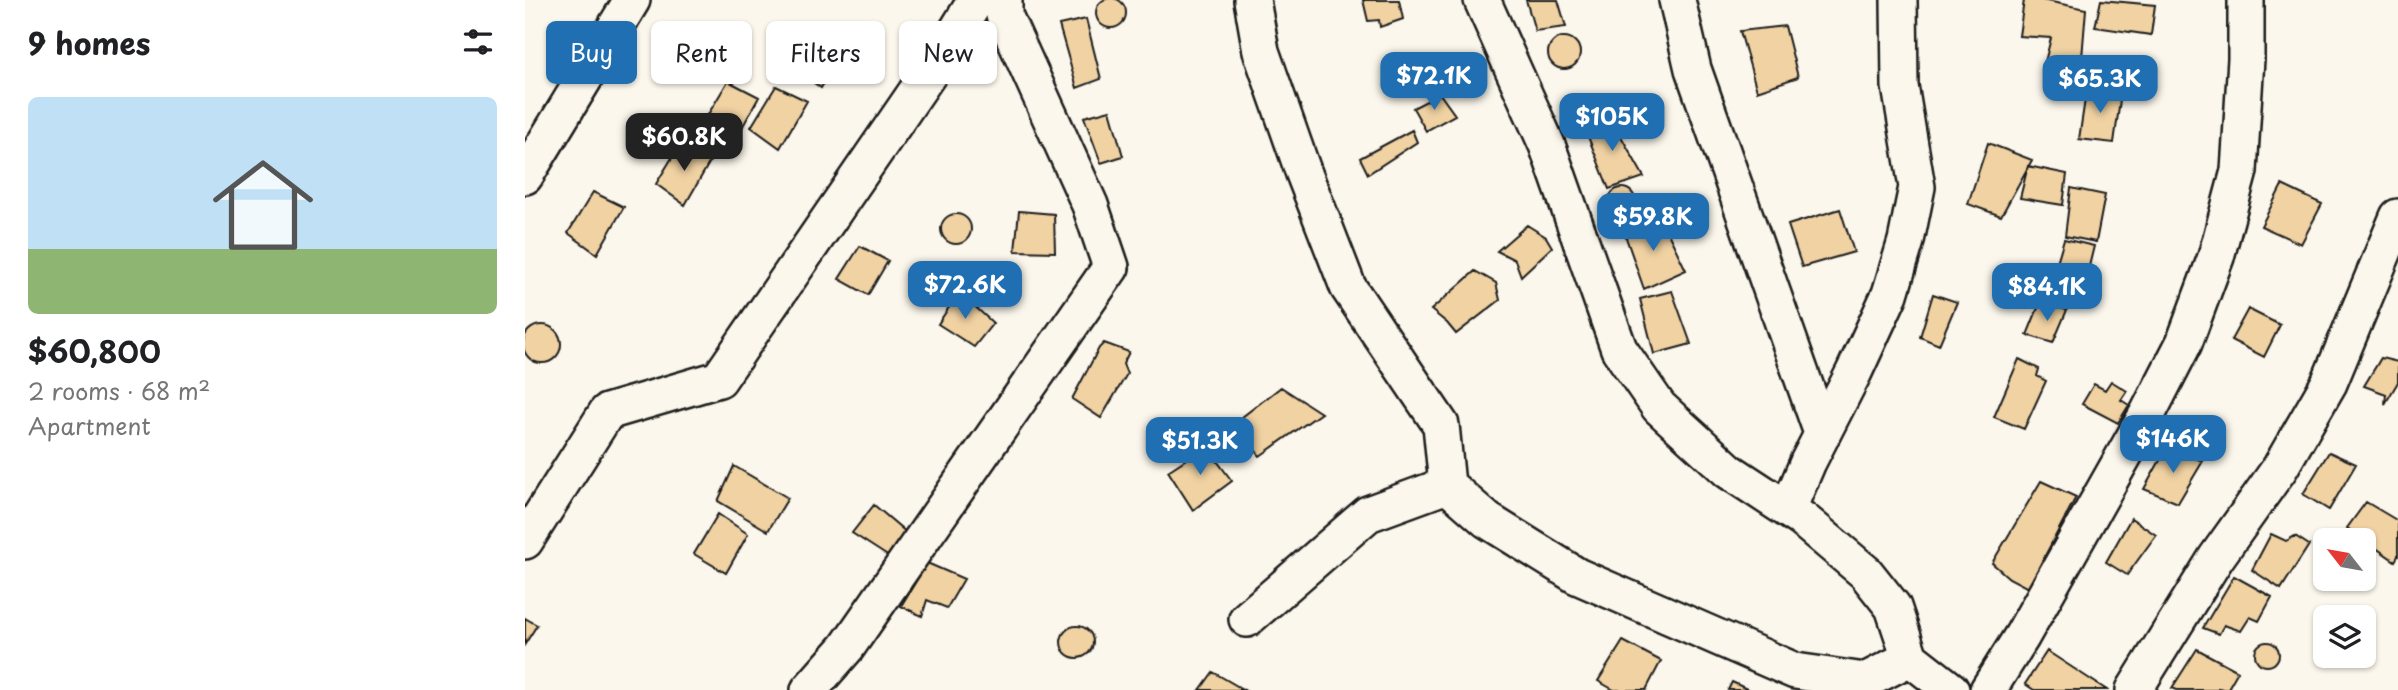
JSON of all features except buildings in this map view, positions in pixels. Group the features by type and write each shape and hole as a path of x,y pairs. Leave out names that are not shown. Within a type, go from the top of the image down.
{"street":[{"path":"525,176 632,0"},
{"path":"525,541 607,412 719,379 939,59 976,0"},
{"path":"809,690 847,647 1111,267 1090,205 1004,15 1004,0"},
{"path":"1252,0 1261,51 1348,288 1441,425 1447,485 1487,520 1577,576 1795,671 1865,681 1910,658"},
{"path":"1482,0 1547,145 1619,349 1659,408 1729,471 1788,509 1865,573 1893,607 1910,658 1951,690"},
{"path":"1678,0 1693,69 1822,433"},
{"path":"1788,509 1890,294 1906,241 1917,187 1901,86 1899,0"},
{"path":"1989,690 2149,411 2184,343 2216,257 2239,171 2246,59 2246,0"},
{"path":"2134,690 2216,558 2280,468 2329,383 2398,217"},
{"path":"1247,619 1368,514 1447,485"}]}
